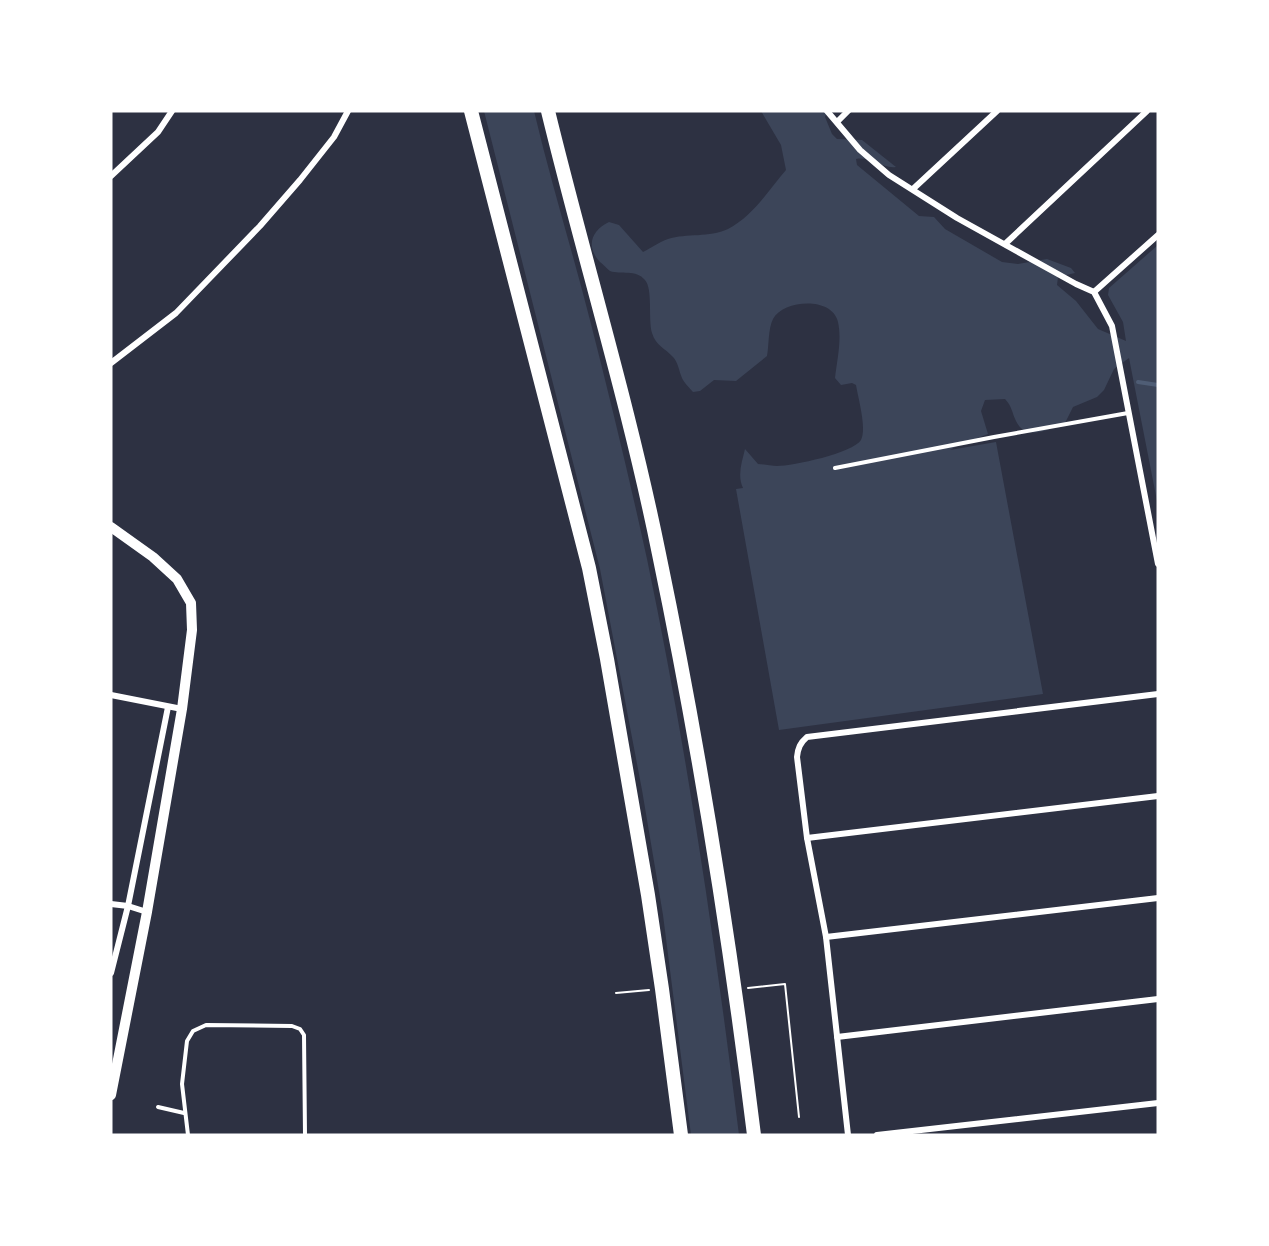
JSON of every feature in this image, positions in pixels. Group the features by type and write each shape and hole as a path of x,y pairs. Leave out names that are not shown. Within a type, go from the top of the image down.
{"highway":[{"path":"471,111 589,568 609,670 662,989 681,1135"},
{"path":"548,111 633,440 659,553 700,769 736,989 754,1135"}],"main road":[{"path":"111,527 153,557 177,579 190,603 192,630 182,709 147,912 111,1095"}],"street":[{"path":"111,176 158,132 172,111"},
{"path":"827,111 860,150 889,176 914,189 957,218 1094,292 1112,326 1158,564"},
{"path":"837,122 848,111"},
{"path":"914,189 998,111"},
{"path":"1005,244 1147,111"},
{"path":"111,363 176,313 260,226 334,137 348,112"},
{"path":"1094,292 1158,235"},
{"path":"848,1135 826,937 807,838 797,757 798,747 807,736 1158,694"},
{"path":"111,695 182,709"},
{"path":"111,973 128,906 168,707"},
{"path":"807,838 1158,796"},
{"path":"826,937 1158,898"},
{"path":"111,904 147,912"},
{"path":"837,1037 1158,999"},
{"path":"877,1135 1158,1103"}],"lane":[{"path":"835,468 994,436 1128,413"},
{"path":"188,1135 182,1084 187,1041 193,1031 206,1025 292,1026 300,1029 306,1042 305,1135"},
{"path":"158,1107 184,1113"}],"path":[{"path":"736,989 785,984 799,1117"},
{"path":"616,993 662,989"}],"shaded area":[{"path":"484,111 534,111 606,383 647,559 675,702 710,918 739,1135 691,1135 663,915 600,569"},
{"path":"761,111 827,111 825,117 832,134 837,139 862,140 896,167 866,159 856,159 857,165 919,216 934,217 945,229 1002,262 1018,264 1047,259 1071,268 1075,273 1058,277 1057,285 1076,301 1098,329 1126,341 1123,322 1108,295 1109,288 1158,245 1158,506 1129,358 1114,369 1104,390 1097,397 1073,407 1065,423 1045,431 1026,431 1016,421 1005,399 985,400 981,411 988,434 950,450 996,442 1043,694 779,730 736,489 743,488 740,473 745,449 758,464 775,466 835,454 847,450 861,440 863,421 856,385 852,383 841,385 835,378 839,343 838,322 827,308 817,305 796,305 787,308 778,313 771,323 767,356 736,381 714,380 700,391 693,392 683,380 675,359 658,344 652,333 649,290 645,280 633,273 610,271 595,256 592,244 592,239 598,229 609,222 619,225 643,252 668,239 721,232 737,224 760,202 786,170 781,145"}],"waterway":[{"path":"1138,382 1158,385"}]}
